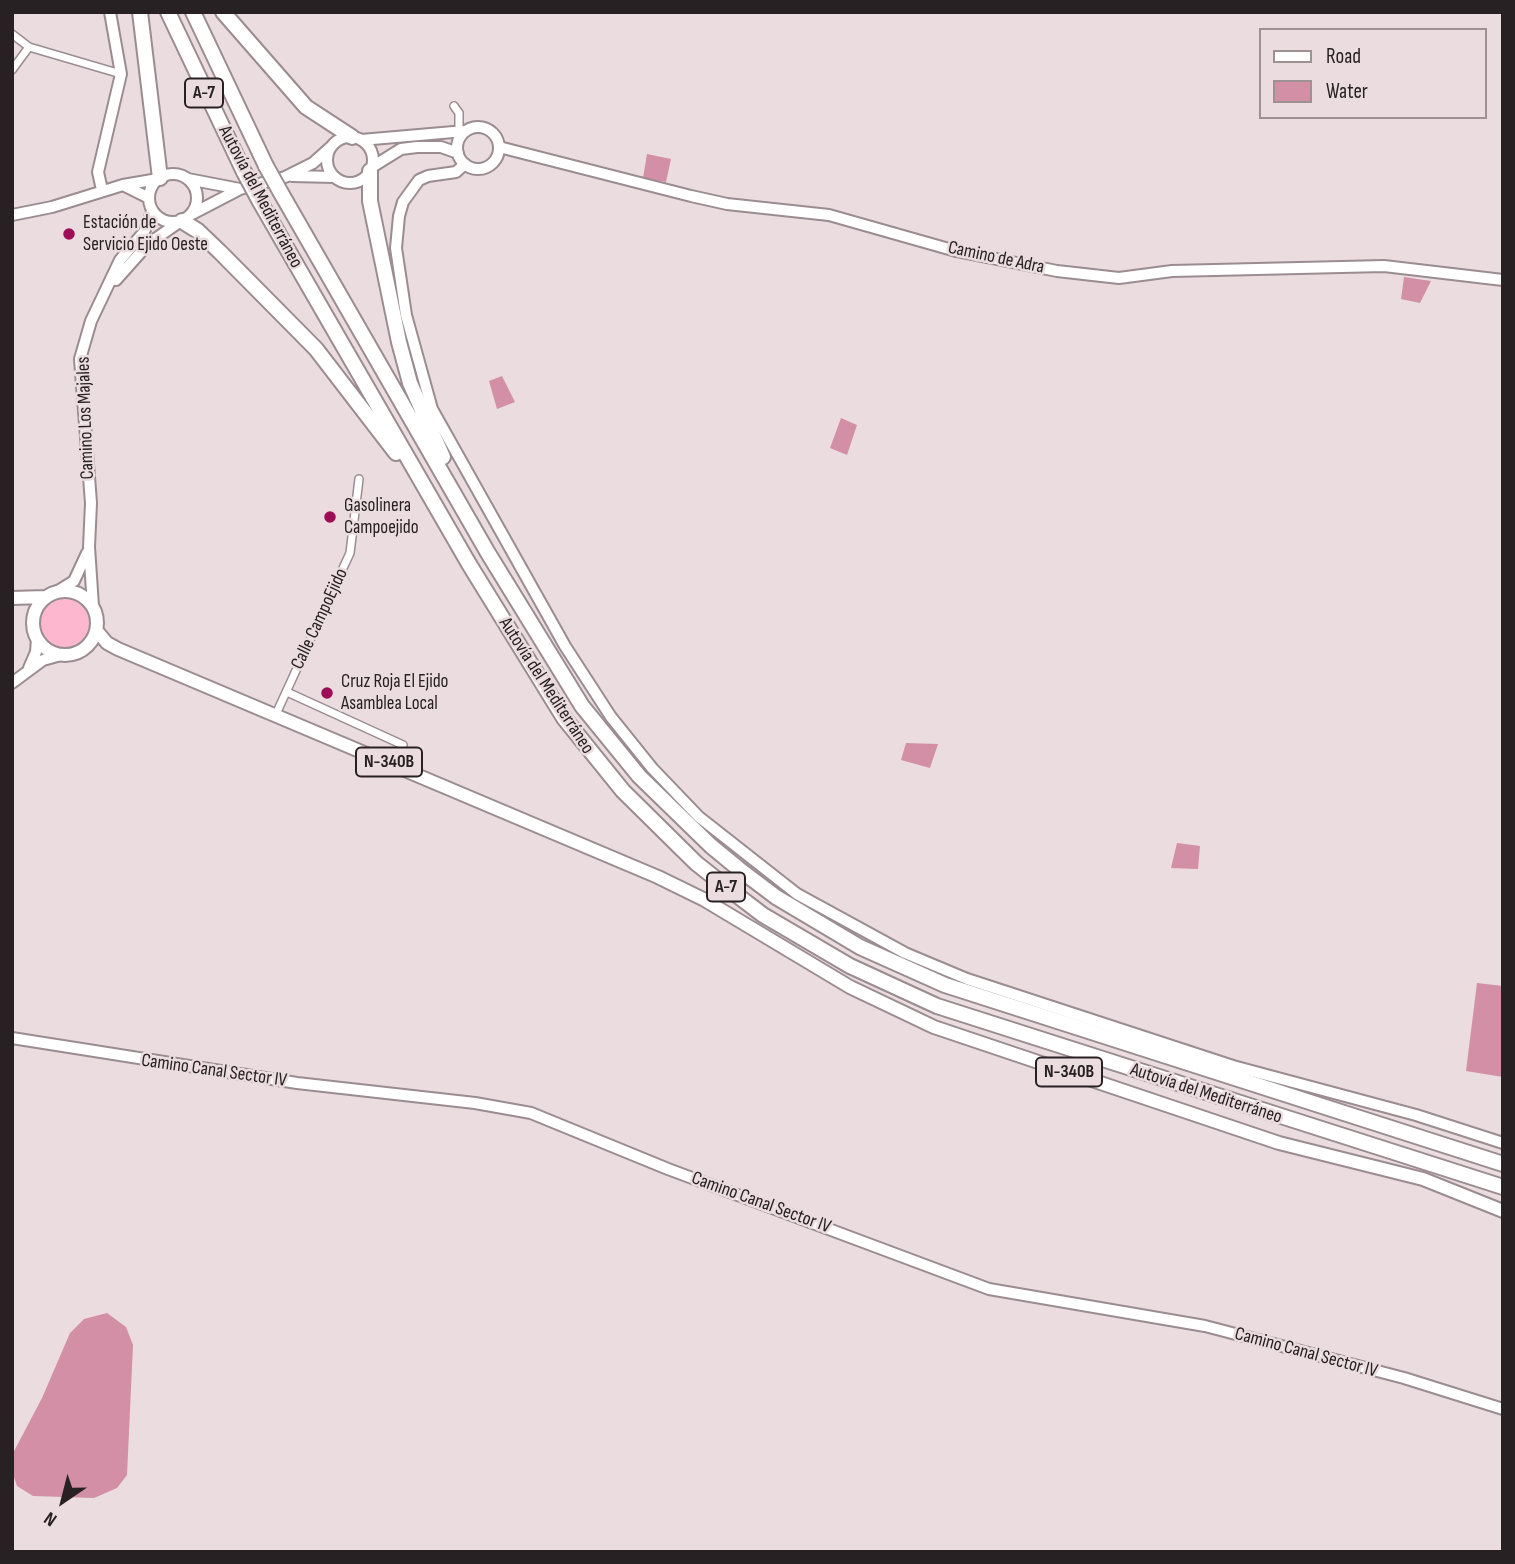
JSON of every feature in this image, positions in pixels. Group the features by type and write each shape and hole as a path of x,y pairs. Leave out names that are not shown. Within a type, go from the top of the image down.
{"highway":[{"path":"141,12 159,179"},
{"name":"Autovía del Mediterráneo","path":"169,12 259,200 469,564 564,718 623,791 696,863 763,915 801,939 889,985 986,1024 1503,1188"},
{"name":"Autovía del Mediterráneo","path":"193,12 281,193 488,553 582,706 639,776 711,846 776,897 812,920 898,965 993,1003 1503,1164"},
{"path":"223,12 306,107 356,139"},
{"path":"371,169 370,201 410,383 488,553"},
{"path":"184,220 213,245 316,349 374,422 469,564"}],"main road":[{"path":"12,601 45,597 58,591 78,593 93,606 97,631 88,646"},
{"path":"45,597 33,614 33,625 43,646 61,655"},
{"path":"12,601 33,625"},
{"name":"N-340B","path":"97,631 118,649"},
{"name":"N-340B","path":"61,655 80,652 88,646 104,645 118,649 659,877 703,899 850,987 934,1027 1279,1143 1423,1179 1503,1211"}],"street":[{"path":"103,190 98,172 121,74 110,12"},
{"path":"12,34 29,47 121,74"},
{"path":"12,71 29,47"},
{"path":"12,215 174,174 240,189 285,177 313,163 338,141 356,139 462,131 474,127 486,128 495,135 499,147 491,165 477,169 465,164 458,153 458,141 462,131 459,113 454,106"},
{"path":"356,139 372,155 371,169"},
{"path":"332,146 327,165 334,177"},
{"path":"285,177 334,177 354,183 401,149 417,146 441,147 458,153"},
{"name":"Camino de Adra","path":"499,147 691,196 727,204 829,215 956,251 1057,271 1119,278 1172,271 1384,266 1503,279"},
{"path":"465,164 456,172 419,180 403,202 399,216 397,248 406,315 432,409 565,646 591,687 652,768 699,817 797,894 905,953 967,979 1233,1066 1416,1115 1503,1143"},
{"path":"159,179 149,198 152,212 164,221 184,220 197,201 193,185 188,179"},
{"path":"123,185 149,198"},
{"name":"Camino Los Majales","path":"105,293 148,244 184,220 240,189"},
{"name":"Camino Los Majales","path":"93,606 89,547 90,503 80,359 91,321 120,260 144,232 152,212"},
{"name":"Calle CampoEjido","path":"276,714 351,553 359,479"},
{"path":"58,591 74,581 89,547"},
{"path":"29,668 36,652 37,638"},
{"path":"12,683 29,668 61,655"},
{"path":"287,692 403,745"},
{"name":"Camino Canal Sector IV","path":"12,1038 297,1083 475,1103 531,1113 668,1169 989,1289 1205,1326 1404,1378 1503,1409"}],"shaded area":[{"path":"65,598 83,605 90,623 83,641 65,648 47,641 40,623 47,605"}],"water":[{"path":"647,154 671,159 666,182 643,178"},
{"path":"1404,277 1431,281 1420,303 1401,299"},
{"path":"502,376 515,402 497,409 489,381"},
{"path":"841,418 857,425 847,455 830,448"},
{"path":"906,743 938,744 930,768 901,760"},
{"path":"1177,843 1200,846 1198,869 1171,868"},
{"path":"1477,983 1503,986 1503,1077 1466,1071"},
{"path":"107,1313 126,1327 133,1345 127,1475 117,1488 94,1498 33,1496 17,1486 12,1471 12,1455 42,1398 70,1333 84,1319"}],"place":[{"name":"Estación de Servicio Ejido Oeste","path":"69,234"},
{"name":"Gasolinera Campoejido","path":"330,517"},
{"name":"Cruz Roja El Ejido Asamblea Local","path":"327,693"}]}
